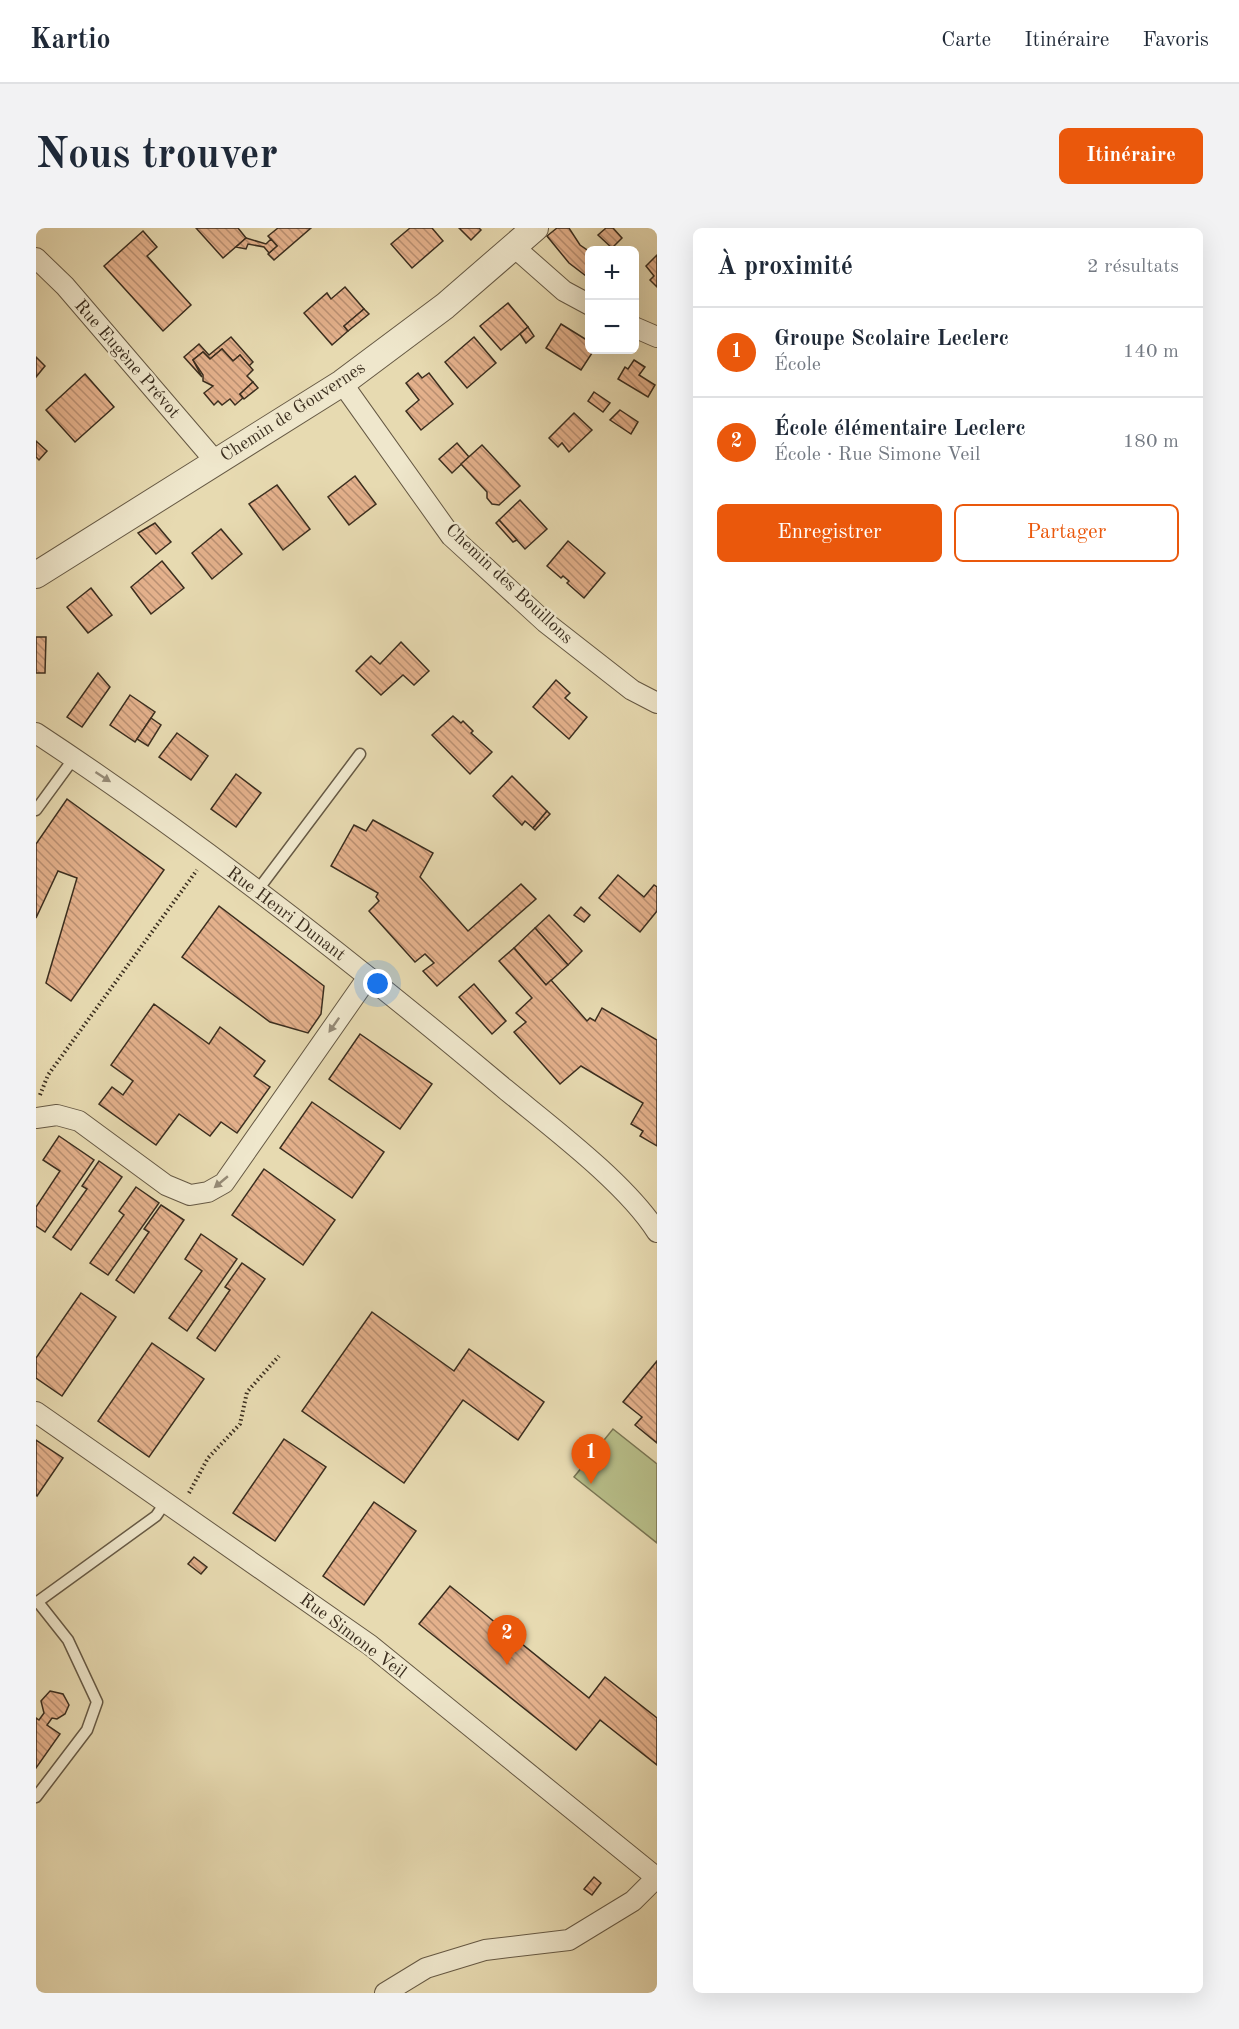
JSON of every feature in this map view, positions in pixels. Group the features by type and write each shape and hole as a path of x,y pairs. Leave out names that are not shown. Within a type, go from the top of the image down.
{"street":[{"name":"Chemin de Gouvernes","path":"36,575 342,383 445,306 535,228"},
{"path":"514,247 564,291 585,302"},
{"name":"Rue Eugène Prévot","path":"36,258 65,286 216,462"},
{"path":"639,329 657,337"},
{"name":"Chemin des Bouillons","path":"342,383 452,536 545,622 632,690 657,703"},
{"name":"Rue Henri Dunant","path":"36,733 115,785 257,891 422,1020 590,1161 648,1218 657,1232"},
{"path":"36,1118 57,1115 79,1121 166,1185 190,1195 208,1192 224,1183 368,977"},
{"name":"Rue Simone Veil","path":"36,1412 370,1645 657,1878"},
{"path":"385,1993 426,1968 485,1950 569,1940 633,1901 657,1878"}],"lane":[{"path":"257,891 360,754"},
{"path":"36,810 74,758"},
{"path":"36,1797 87,1730 97,1702 68,1640 37,1603 156,1516 172,1507"}],"path":[{"path":"36,1106 48,1075 209,856"},
{"path":"172,1507 208,1458 240,1424 247,1392 279,1356"}],"green space":[{"path":"613,1429 657,1464 657,1543 574,1477"}],"building":[{"path":"196,228 238,228 246,238 223,258"},
{"path":"278,228 311,228 274,260 268,254 277,246 268,236"},
{"path":"410,228 432,228 443,241 412,268 391,244"},
{"path":"459,228 479,228 481,230 471,240"},
{"path":"557,228 569,228 585,248 585,275 569,263 547,236"},
{"path":"606,228 613,228 622,238 614,246 610,246 598,235"},
{"path":"143,231 157,247 147,256 191,305 163,331 104,266"},
{"path":"246,238 266,244 271,239 277,246 269,253 264,247 248,244 246,249 236,247"},
{"path":"657,255 657,287 650,280 654,276 646,266"},
{"path":"345,287 364,309 344,326 348,331 332,345 304,313 327,293 331,299"},
{"path":"508,303 528,327 501,350 480,326"},
{"path":"364,309 369,314 348,331 344,326"},
{"path":"561,324 585,339 585,354 591,354 581,370 546,348"},
{"path":"528,327 534,336 526,343 520,334"},
{"path":"231,337 253,362 249,366 240,355 233,361 222,349 210,359 203,352 193,360 202,377 184,357 199,344 209,355"},
{"path":"474,337 496,363 467,388 445,362"},
{"path":"222,349 233,361 240,355 253,370 247,376 253,382 240,394 243,398 235,405 230,399 222,405 218,401 214,405 204,393 213,386 203,381 203,375 193,360 203,352 210,359"},
{"path":"36,357 45,366 36,377"},
{"path":"634,360 645,367 639,375 655,385 648,397 618,379 625,367 628,369"},
{"path":"418,373 422,378 429,373 453,404 421,430 406,411 419,400 406,383"},
{"path":"85,374 114,407 75,442 46,410"},
{"path":"253,382 258,388 244,399 240,394"},
{"path":"594,392 610,403 603,412 588,401"},
{"path":"620,410 638,422 631,434 610,420"},
{"path":"574,413 592,430 569,452 562,443 558,447 549,438"},
{"path":"36,441 47,451 39,460 36,457"},
{"path":"457,443 469,457 452,473 439,459"},
{"path":"482,445 520,486 499,505 492,504 487,498 487,492 461,464"},
{"path":"355,476 376,504 349,525 328,497"},
{"path":"277,485 310,529 283,550 249,504"},
{"path":"520,500 547,529 525,549 499,520"},
{"path":"499,520 517,540 513,542 496,523"},
{"path":"155,523 171,542 156,554 138,533"},
{"path":"221,529 242,554 212,579 192,553"},
{"path":"568,541 605,573 584,598 567,583 569,581 563,576 561,578 547,566"},
{"path":"162,561 184,588 151,614 131,587"},
{"path":"91,588 112,615 88,633 67,607"},
{"path":"36,637 46,637 45,673 36,673"},
{"path":"401,642 429,671 414,685 403,675 381,695 356,671 371,656 380,664"},
{"path":"98,673 110,687 82,727 67,717"},
{"path":"556,680 570,693 565,698 587,717 569,739 533,707"},
{"path":"130,695 155,712 135,742 110,725"},
{"path":"453,716 461,723 463,721 473,731 471,733 492,752 470,774 432,735"},
{"path":"151,718 161,725 148,746 137,739"},
{"path":"177,733 208,756 191,780 159,757"},
{"path":"236,774 261,793 236,827 211,809"},
{"path":"512,776 547,811 533,828 525,821 522,825 493,796"},
{"path":"67,799 164,870 71,1001 46,983 77,878 58,871 36,918 36,844"},
{"path":"547,811 550,814 535,830 533,828"},
{"path":"373,820 433,853 420,877 468,931 521,884 536,899 437,986 423,971 434,963 425,954 415,962 369,911 379,901 376,897 378,893 331,866 354,825 366,831"},
{"path":"618,875 644,897 654,885 657,887 657,911 640,932 599,898"},
{"path":"219,906 324,986 321,1014 308,1033 270,1022 182,957"},
{"path":"581,907 590,915 584,922 574,915"},
{"path":"549,915 582,951 568,965 535,928"},
{"path":"535,928 568,965 546,985 514,948"},
{"path":"514,948 546,985 551,980 587,1021 590,1018 595,1021 602,1008 657,1040 657,1146 640,1136 643,1131 631,1124 643,1103 581,1066 560,1084 514,1032 526,1022 516,1013 532,998 499,961"},
{"path":"474,984 506,1021 492,1034 459,997"},
{"path":"154,1004 209,1044 220,1027 265,1061 254,1076 270,1087 237,1133 221,1122 210,1136 179,1114 156,1145 99,1104 112,1087 123,1095 133,1081 111,1065"},
{"path":"360,1034 432,1084 400,1129 329,1079"},
{"path":"312,1102 384,1152 352,1198 280,1148"},
{"path":"59,1136 94,1160 45,1232 36,1226 36,1207 60,1171 43,1160"},
{"path":"99,1161 122,1177 71,1250 53,1237 87,1189 82,1186"},
{"path":"264,1169 335,1220 303,1265 232,1215"},
{"path":"136,1187 159,1203 108,1275 90,1263 124,1215 119,1211"},
{"path":"161,1205 184,1220 134,1293 116,1280 149,1232 144,1229"},
{"path":"201,1234 237,1259 187,1331 169,1318 202,1271 185,1259"},
{"path":"242,1263 265,1279 215,1351 197,1338 230,1290 225,1287"},
{"path":"81,1293 116,1317 62,1396 36,1378 36,1358"},
{"path":"372,1312 454,1371 469,1349 544,1402 518,1440 463,1400 404,1483 302,1411"},
{"path":"152,1343 204,1379 149,1457 98,1421"},
{"path":"657,1361 657,1443 635,1425 642,1417 623,1402"},
{"path":"284,1439 326,1467 275,1541 233,1513"},
{"path":"36,1440 63,1458 37,1496 36,1495"},
{"path":"374,1502 416,1531 364,1605 323,1576"},
{"path":"194,1557 207,1567 201,1574 188,1564"},
{"path":"450,1586 589,1698 605,1677 657,1718 657,1765 600,1720 576,1750 419,1624"},
{"path":"50,1691 63,1694 69,1705 65,1714 57,1719 52,1718 47,1725 60,1734 36,1768 36,1718 39,1720 44,1713 41,1701"},
{"path":"594,1877 601,1883 592,1895 584,1889"}],"place":[{"name":"Groupe Scolaire Leclerc","path":"591,1484"},
{"name":"École élémentaire Leclerc","path":"507,1665"}]}
